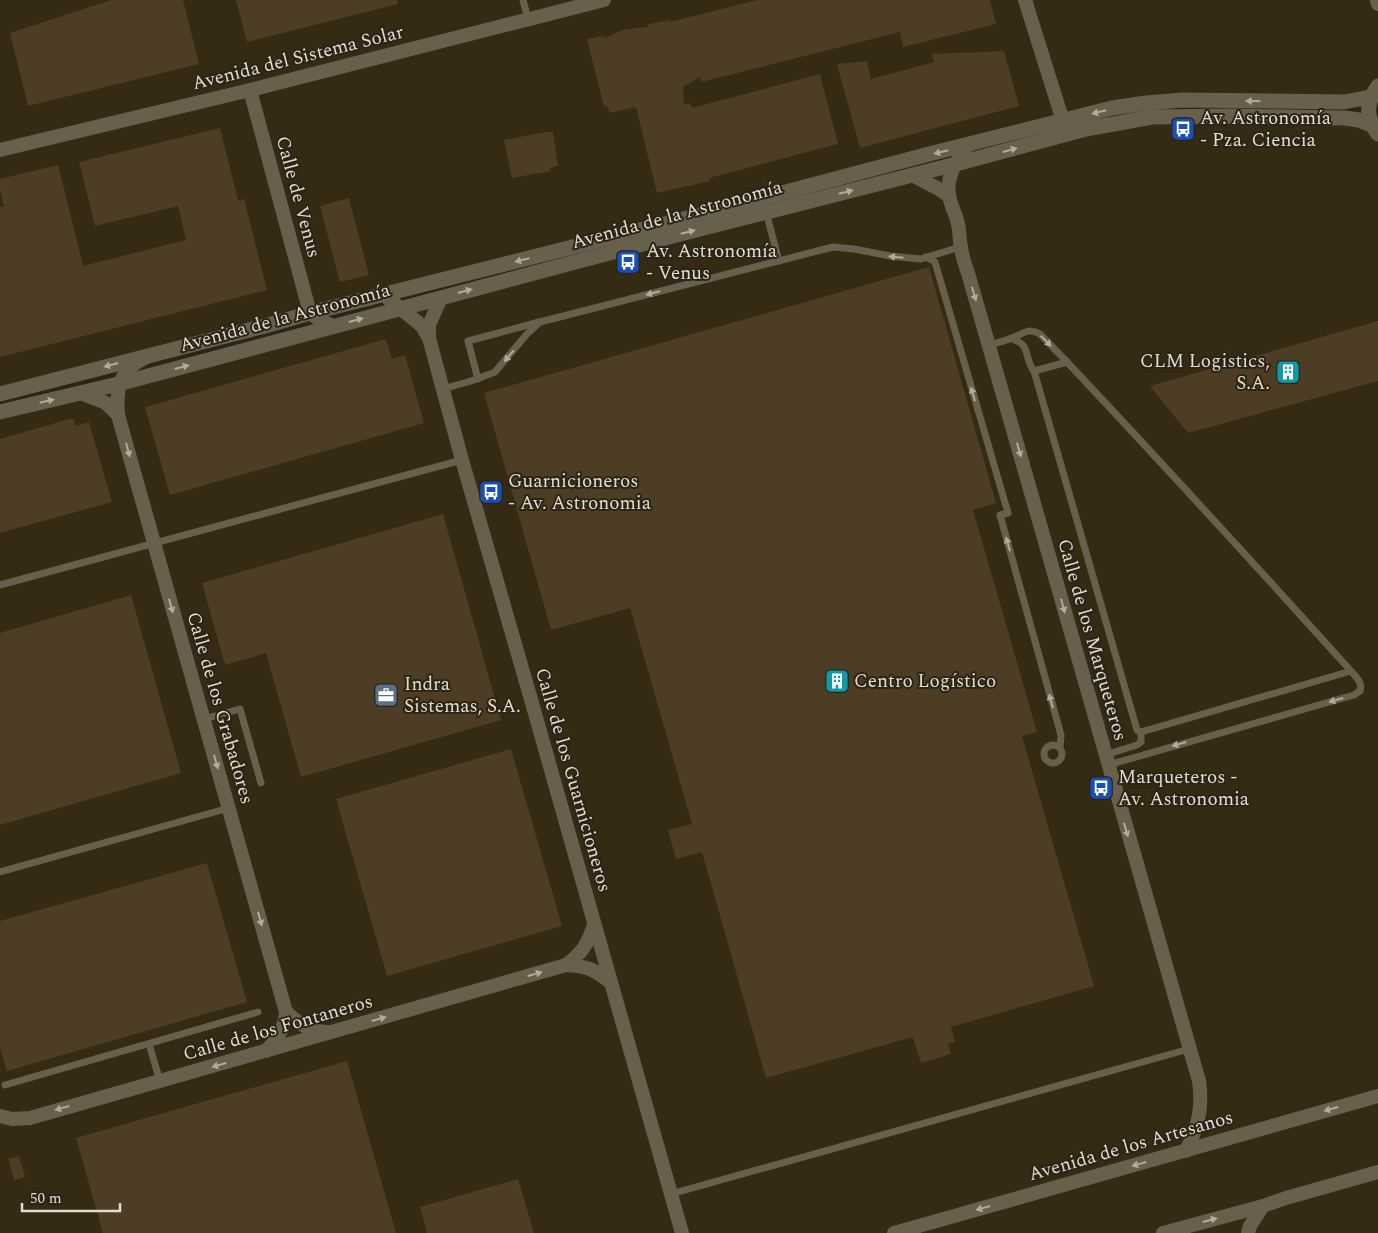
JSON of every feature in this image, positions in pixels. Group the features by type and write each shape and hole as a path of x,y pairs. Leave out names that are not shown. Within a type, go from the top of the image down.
{"street":[{"name":"Avenida del Sistema Solar","path":"0,150 250,90 604,0"},
{"path":"1025,0 1063,121 1068,126 1086,129"},
{"path":"1377,0 1378,4"},
{"name":"Calle de Venus","path":"250,90 310,313"},
{"path":"1374,92 1368,111 1375,130"},
{"name":"Avenida de la Astronomía","path":"0,394 1112,108 1183,100 1344,102 1374,92"},
{"name":"Avenida de la Astronomía","path":"0,412 118,384 1086,129 1152,117 1183,116 1345,118 1359,120 1375,130"},
{"path":"1034,143 1055,132 1063,121"},
{"name":"Calle de los Marqueteros","path":"968,145 956,164 948,187 960,234 960,247 1199,1082 1200,1109 1198,1125 1186,1151"},
{"path":"912,175 949,196"},
{"name":"Calle de los Guarnicioneros","path":"384,295 422,326 429,338 682,1233"},
{"name":"Calle de los Guarnicioneros","path":"429,338 429,325 441,298"},
{"path":"289,338 303,327 309,319 310,313 333,326"},
{"path":"118,384 127,370 139,361 158,353"},
{"name":"Calle de los Grabadores","path":"118,384 118,415 286,1012"},
{"path":"80,393 106,403 118,415"},
{"name":"Calle de los Fontaneros","path":"566,965 580,953 590,938 594,925"},
{"name":"Calle de los Fontaneros","path":"0,1116 12,1119 30,1118 566,965 585,966 600,973 611,983"},
{"path":"286,1012 297,1022 310,1029 332,1032"},
{"path":"266,1051 286,1023 286,1012"},
{"name":"Avenida de los Artesanos","path":"894,1233 1378,1096"},
{"path":"1163,1233 1264,1206 1378,1172"},
{"path":"1248,1233 1250,1226 1264,1206"}],"lane":[{"path":"523,0 528,19"},
{"path":"766,212 779,261"},
{"path":"478,379 468,341 833,247 890,256 921,258 960,247"},
{"path":"926,257 935,262 1008,513 1000,515 1061,735 1060,748"},
{"path":"443,389 495,372 540,322"},
{"path":"988,345 1028,331 1040,334 1209,514 1360,683 1360,691 1354,694 1106,760"},
{"path":"1012,338 1023,344 1030,366 1034,371 1137,730 1141,732"},
{"path":"1034,371 1067,362"},
{"path":"0,585 462,460"},
{"path":"1141,732 1351,672"},
{"path":"204,719 240,709 261,783"},
{"path":"1106,760 1137,746 1141,742 1141,732"},
{"path":"0,872 230,808"},
{"path":"5,1085 258,1012"},
{"path":"148,1044 160,1081"},
{"path":"671,1194 1189,1049"}],"shaded area":[{"path":"0,0 1378,0 1378,86 1371,97 1147,103 0,394"},
{"path":"1345,118 1378,134 1378,1233 0,1233 0,412 1116,123"}],"building":[{"path":"111,0 183,0 199,64 28,106 10,33"},
{"path":"236,0 397,0 398,4 247,42"},
{"path":"757,0 990,0 996,24 903,47 900,32 701,82 700,77 683,87 684,105 690,103 692,108 820,74 838,144 709,178 710,181 657,193 636,107 610,113 608,107 604,106 587,39 603,36 605,38 623,30 648,27 649,24 669,20 670,22"},
{"path":"1004,51 1019,106 860,148 837,64 867,61 871,79 934,62 932,54"},
{"path":"220,128 238,200 244,199 267,290 0,357 0,207 4,207 0,190 0,179 58,165 83,266 186,240 178,206 95,226 79,162"},
{"path":"553,132 558,166 550,168 551,171 512,178 504,140"},
{"path":"349,198 369,275 340,282 320,206"},
{"name":"Centro Logístico","path":"929,267 996,503 973,510 1037,732 1022,736 1094,986 951,1027 955,1042 948,1044 951,1054 921,1063 913,1037 766,1078 702,852 676,859 668,830 692,824 630,608 551,630 484,393"},
{"name":"CLM Logistics, S.A.","path":"1378,321 1378,381 1188,433 1150,386"},
{"path":"386,339 392,359 405,355 424,423 170,495 145,407"},
{"path":"73,418 76,426 89,422 112,502 0,533 0,439"},
{"path":"443,514 501,720 301,777 266,653 225,665 202,583"},
{"path":"131,595 181,773 0,825 0,633"},
{"path":"511,749 562,926 387,976 336,799"},
{"path":"207,863 247,1002 7,1071 0,1048 0,921"},
{"path":"347,1061 396,1233 103,1233 76,1138"},
{"path":"19,1156 25,1177 14,1180 8,1159"},
{"path":"518,1179 534,1233 427,1233 420,1207"}],"place":[{"name":"Av. Astronomía - Pza. Ciencia","path":"1183,129"},
{"name":"Av. Astronomía - Venus","path":"628,262"},
{"name":"CLM Logistics, S.A.","path":"1288,372"},
{"name":"Guarnicioneros - Av. Astronomia","path":"491,492"},
{"name":"Centro Logístico","path":"837,681"},
{"name":"Indra Sistemas, S.A.","path":"386,695"},
{"name":"Marqueteros - Av. Astronomia","path":"1101,788"}]}
